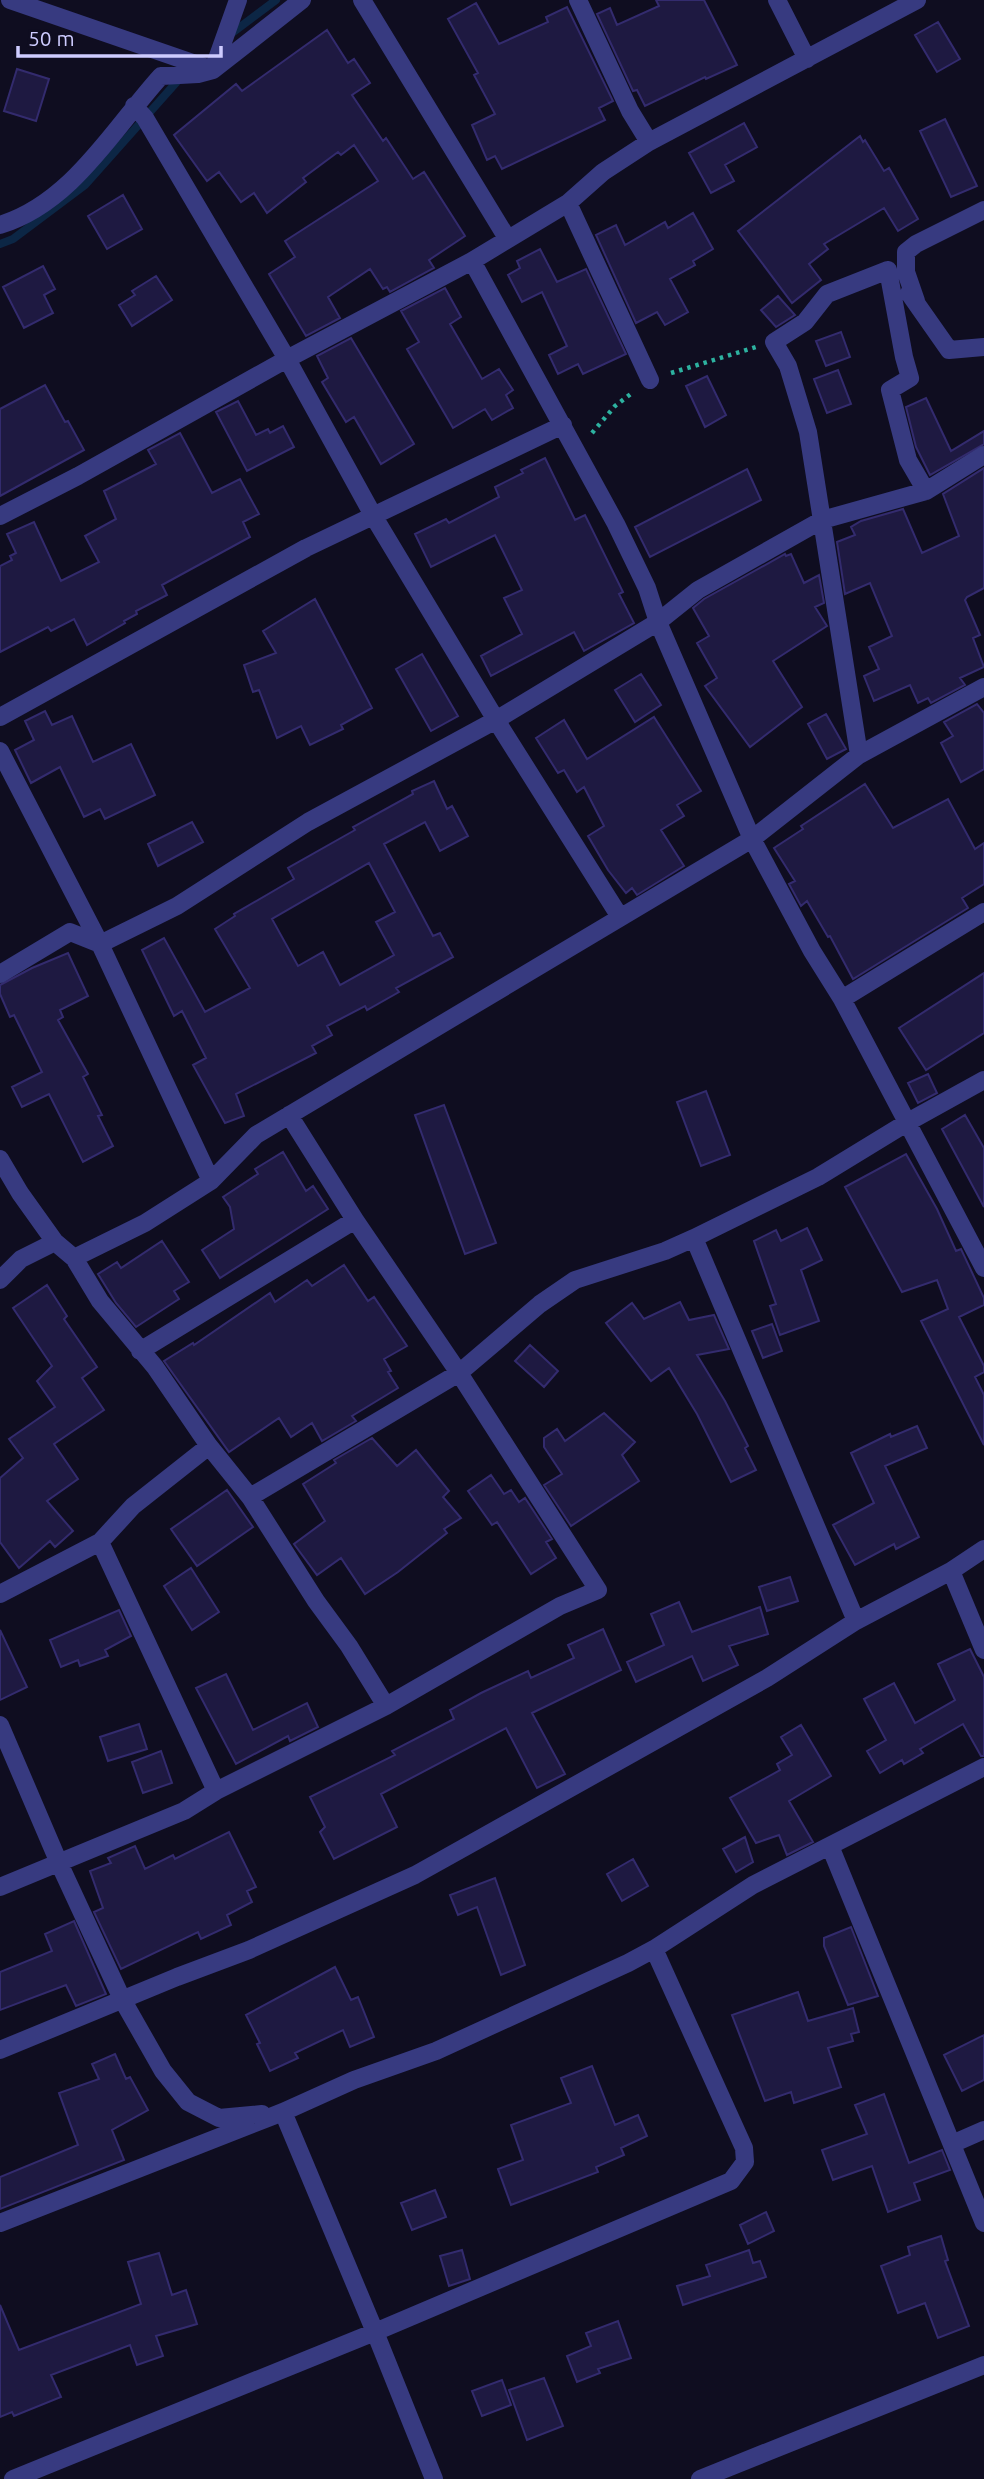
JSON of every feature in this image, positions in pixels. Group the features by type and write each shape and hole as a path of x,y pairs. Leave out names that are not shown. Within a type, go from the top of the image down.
{"street":[{"path":"10,0 212,70"},
{"path":"212,70 238,0"},
{"path":"0,225 24,218 82,172 161,76 198,74 212,70 302,0"},
{"path":"362,0 507,238"},
{"path":"578,0 630,111 649,142"},
{"path":"777,0 807,59"},
{"path":"0,516 471,261 568,204 603,172 649,142 917,0"},
{"path":"134,106 145,118 287,359 374,517 496,720 620,917"},
{"path":"568,204 650,380"},
{"path":"916,301 906,272 906,252 916,244 984,211"},
{"path":"471,261 616,524 647,588 658,622 752,839 812,951 842,999 984,1268"},
{"path":"888,270 916,301 950,350 984,348"},
{"path":"888,270 910,378 890,390 908,460 926,491"},
{"path":"859,755 808,432 788,366 774,342 805,322 827,294 888,270"},
{"path":"0,717 306,548 563,425"},
{"path":"0,974 70,932 100,944 177,906 308,822 496,720 658,622 698,590 822,520 926,491 984,455"},
{"path":"74,1258 145,1223 211,1181 256,1135 752,839 859,755 984,687"},
{"path":"0,751 100,944 211,1181"},
{"path":"842,999 984,912"},
{"path":"250,1497 459,1373 540,1304 575,1280 665,1251 694,1238 817,1177 984,1080"},
{"path":"0,1887 184,1811 216,1791 386,1706 560,1606 598,1590 289,1115"},
{"path":"0,1159 20,1193 55,1242 74,1258 100,1301 155,1367 209,1446 250,1497 386,1706"},
{"path":"140,1351 355,1220"},
{"path":"694,1238 856,1622"},
{"path":"0,1280 21,1259 55,1242"},
{"path":"0,1594 100,1542 133,1506 209,1446"},
{"path":"100,1542 216,1791"},
{"path":"0,2050 249,1950 415,1875 766,1678 856,1622 951,1572 984,1549"},
{"path":"951,1572 984,1650"},
{"path":"0,1725 59,1863 122,1999 163,2071 188,2102 219,2118 283,2112"},
{"path":"0,2222 283,2112 354,2080 436,2051 654,1950 753,1885 984,1767"},
{"path":"830,1846 984,2223"},
{"path":"13,2479 374,2332 730,2181 745,2162 744,2148 654,1950"},
{"path":"283,2112 434,2479"},
{"path":"952,2144 984,2130"},
{"path":"700,2479 984,2365"}],"building":[{"path":"656,0 704,0 737,65 645,106 637,90 633,91 597,14 610,8 617,25 659,6"},
{"path":"476,3 499,44 548,22 546,17 567,7 613,101 599,108 605,120 502,169 495,156 487,160 472,125 495,114 474,75 478,73 448,19"},
{"path":"938,22 960,59 937,72 915,35"},
{"path":"327,30 348,63 354,59 370,83 352,95 383,141 386,138 413,179 424,172 465,236 429,260 434,268 390,292 387,287 383,289 370,269 328,297 340,318 306,336 269,274 295,257 285,241 378,181 354,145 341,155 338,152 303,178 306,182 267,213 254,193 241,202 219,172 207,181 174,135 236,84 242,91"},
{"path":"17,69 49,79 36,121 4,111"},
{"path":"945,119 977,186 951,197 920,131"},
{"path":"744,123 757,147 725,165 734,181 711,193 689,153"},
{"path":"860,136 884,171 889,168 918,219 898,231 884,208 824,244 828,249 809,264 821,280 792,303 738,231"},
{"path":"123,195 142,229 107,249 88,216"},
{"path":"693,213 713,249 693,261 695,265 670,279 688,312 665,325 657,312 636,323 596,235 616,225 625,245 665,222 668,228"},
{"path":"540,249 557,282 586,269 626,354 583,374 578,364 558,374 549,355 567,346 542,292 522,302 508,275 520,268 517,261"},
{"path":"43,266 55,289 44,295 53,313 24,328 3,287"},
{"path":"156,276 172,300 132,326 119,305 135,295 132,291"},
{"path":"445,288 461,317 450,324 482,379 499,369 513,390 506,395 513,408 492,420 485,409 453,428 407,349 419,342 401,311"},
{"path":"778,296 795,315 776,327 761,310"},
{"path":"841,332 850,357 826,366 816,341"},
{"path":"351,338 414,444 381,464 354,417 346,422 322,382 328,378 317,356"},
{"path":"838,370 851,404 827,413 814,379"},
{"path":"707,376 726,415 705,427 686,386"},
{"path":"45,385 84,450 0,496 0,409"},
{"path":"926,398 951,451 984,431 984,444 930,475 916,447 906,407"},
{"path":"238,401 256,435 268,429 270,433 283,426 294,447 247,471 216,412"},
{"path":"180,433 212,493 240,479 259,514 243,522 250,537 162,585 167,595 136,611 137,614 124,621 125,623 87,645 74,619 51,631 48,627 0,652 0,566 12,560 10,556 16,553 7,534 34,522 61,581 99,562 85,536 116,519 104,491 156,464 148,450"},
{"path":"545,458 575,520 585,515 623,592 619,594 634,623 584,651 574,632 491,676 481,656 522,634 504,598 522,590 495,535 431,567 415,534 446,519 449,523 499,497 495,487"},
{"path":"984,468 984,588 965,600 980,635 973,638 984,667 960,678 965,685 931,703 928,698 918,703 910,685 874,701 864,676 879,669 869,647 892,636 870,583 845,594 837,542 855,535 851,527 861,521 903,509 922,553 959,536 943,494"},
{"path":"747,469 761,500 650,557 635,527"},
{"path":"785,554 791,554 804,583 819,575 824,603 815,607 827,626 773,661 802,707 750,747 705,686 717,678 697,643 709,636 693,608 704,599"},
{"path":"315,599 372,708 341,725 343,729 310,745 301,726 277,738 259,690 253,692 244,665 276,653 263,631"},
{"path":"422,654 458,716 431,731 396,669"},
{"path":"641,674 661,705 635,722 615,690"},
{"path":"977,704 984,713 984,769 961,782 941,743 953,736 944,722"},
{"path":"45,711 52,725 72,716 93,762 131,744 155,795 105,819 100,809 84,817 60,767 31,783 15,750 34,740 25,721"},
{"path":"826,714 846,749 827,759 808,724"},
{"path":"654,717 701,791 677,805 684,816 661,830 684,866 637,895 632,888 626,893 608,870 588,836 604,826 584,787 577,792 564,770 558,773 536,738 564,720 587,759"},
{"path":"434,781 447,809 452,806 468,836 440,851 425,822 384,844 433,936 440,933 453,957 396,988 399,992 367,1010 365,1006 327,1026 332,1035 312,1046 316,1053 236,1094 244,1116 225,1123 193,1065 206,1058 182,1011 174,1016 142,950 164,938 205,1012 250,988 215,929 235,916 234,914 294,879 288,868 355,830 353,827 413,794 412,791","holes":["369,863 395,912 376,922 394,955 340,985 323,952 298,966 272,919"]},
{"path":"865,784 893,828 948,799 975,849 984,843 984,884 962,898 968,908 853,979 807,901 801,906 789,884 795,881 774,848 803,829 801,826"},
{"path":"192,822 203,842 158,866 148,844"},
{"path":"68,953 88,996 60,1010 63,1017 58,1020 88,1074 83,1077 102,1115 98,1116 113,1146 83,1162 49,1094 22,1107 12,1087 42,1072 14,1015 10,1017 0,994 0,985"},
{"path":"984,973 984,1033 926,1070 899,1028"},
{"path":"928,1074 937,1093 918,1103 908,1083"},
{"path":"706,1091 730,1155 701,1166 677,1102"},
{"path":"444,1105 496,1243 465,1254 415,1115"},
{"path":"965,1115 984,1148 984,1207 942,1129"},
{"path":"283,1152 306,1191 313,1186 328,1209 220,1278 202,1250 234,1229 230,1207 223,1197 258,1174 255,1169"},
{"path":"906,1154 937,1209 956,1251 961,1249 984,1298 984,1305 959,1317 984,1366 984,1372 975,1377 984,1395 984,1445 921,1321 948,1309 937,1280 902,1292 845,1187"},
{"path":"807,1228 822,1260 801,1270 819,1321 780,1335 770,1306 776,1304 754,1241 776,1230 781,1241"},
{"path":"162,1241 189,1282 174,1291 179,1299 136,1327 116,1303 98,1274 117,1262 121,1268"},
{"path":"344,1265 368,1301 374,1297 407,1346 384,1359 398,1388 352,1416 356,1421 322,1441 312,1423 291,1437 279,1418 229,1452 164,1361 193,1343 194,1345 270,1293 275,1302 307,1280 312,1286"},
{"path":"47,1285 67,1316 64,1319 97,1367 82,1378 104,1410 54,1444 78,1479 47,1501 73,1531 55,1547 50,1541 19,1568 0,1542 0,1478 23,1458 9,1439 55,1407 37,1381 52,1366 13,1308"},
{"path":"680,1302 689,1320 714,1315 729,1349 697,1355 725,1401 748,1446 745,1448 756,1470 731,1482 697,1414 669,1368 651,1381 606,1323 632,1303 644,1319"},
{"path":"772,1324 782,1351 763,1358 752,1331"},
{"path":"530,1345 558,1371 544,1387 515,1361"},
{"path":"604,1413 635,1442 622,1455 639,1481 571,1526 544,1485 562,1474 544,1447 544,1438 557,1429 565,1441"},
{"path":"917,1426 927,1448 885,1466 919,1537 896,1549 894,1544 855,1565 833,1525 874,1503 851,1453 890,1434 891,1437"},
{"path":"372,1438 397,1466 416,1450 449,1491 443,1497 461,1518 444,1529 447,1533 398,1572 365,1594 341,1558 317,1575 294,1544 325,1521 303,1484 336,1463 334,1460"},
{"path":"491,1475 504,1494 511,1490 519,1502 525,1498 552,1539 546,1542 556,1558 531,1574 497,1522 492,1525 468,1491"},
{"path":"227,1490 253,1527 197,1566 171,1529"},
{"path":"191,1568 219,1612 192,1630 164,1586"},
{"path":"790,1577 798,1601 767,1611 759,1587"},
{"path":"679,1602 692,1632 760,1607 768,1634 729,1646 738,1665 703,1681 692,1656 636,1682 627,1662 664,1645 651,1614"},
{"path":"119,1610 131,1636 105,1650 108,1656 80,1666 78,1660 61,1667 50,1640"},
{"path":"603,1629 621,1670 532,1713 565,1774 537,1788 506,1728 381,1794 397,1827 334,1859 320,1832 325,1827 310,1797 395,1755 392,1751 454,1719 450,1710 481,1693 528,1671 531,1678 574,1658 568,1645"},
{"path":"0,1630 27,1687 0,1700"},
{"path":"970,1649 984,1677 984,1756 981,1756 963,1724 920,1749 923,1753 904,1764 902,1760 880,1773 867,1751 886,1740 864,1699 894,1683 915,1723 955,1700 938,1664"},
{"path":"226,1674 253,1730 307,1703 318,1727 290,1741 288,1736 236,1764 196,1688"},
{"path":"139,1724 147,1749 108,1761 100,1737"},
{"path":"801,1725 831,1776 789,1801 813,1842 787,1855 779,1835 756,1843 730,1798 780,1770 777,1764 792,1755 781,1737"},
{"path":"161,1751 172,1783 143,1793 132,1762"},
{"path":"229,1832 256,1887 247,1891 252,1902 227,1915 231,1925 201,1939 198,1932 121,1969 94,1912 103,1908 90,1871 111,1863 108,1858 135,1846 145,1869 173,1855 175,1859"},
{"path":"745,1837 753,1862 736,1872 723,1849"},
{"path":"633,1859 648,1886 622,1901 607,1874"},
{"path":"495,1878 525,1965 501,1975 477,1907 458,1915 450,1895"},
{"path":"74,1921 106,1994 76,2006 66,1985 0,2010 0,1972 52,1951 45,1934"},
{"path":"851,1927 878,1996 848,2005 824,1946 824,1938"},
{"path":"335,1967 351,2000 358,1997 374,2037 350,2047 343,2030 295,2053 298,2058 270,2071 246,2015"},
{"path":"798,1992 808,2021 853,2008 859,2032 851,2034 853,2041 828,2048 841,2087 794,2103 791,2092 765,2101 732,2015"},
{"path":"984,2035 984,2080 962,2091 944,2055"},
{"path":"115,2054 126,2079 130,2077 148,2110 112,2130 124,2160 0,2209 0,2177 78,2145 59,2093 99,2079 92,2064"},
{"path":"592,2066 615,2125 638,2115 647,2136 621,2148 624,2155 596,2167 598,2172 511,2205 498,2169 523,2160 511,2125 571,2103 561,2078"},
{"path":"884,2094 909,2163 942,2150 950,2170 914,2183 920,2200 888,2212 872,2166 833,2180 822,2150 867,2134 855,2105"},
{"path":"435,2190 446,2217 412,2230 401,2203"},
{"path":"766,2212 774,2231 748,2244 740,2225"},
{"path":"941,2236 948,2260 945,2261 969,2326 938,2338 925,2303 898,2313 881,2266 910,2255 908,2247"},
{"path":"462,2250 470,2279 449,2286 440,2256"},
{"path":"749,2250 753,2263 760,2261 766,2277 683,2305 677,2286 710,2276 706,2265"},
{"path":"159,2253 172,2295 186,2290 197,2324 156,2336 163,2356 137,2365 130,2345 51,2375 61,2397 14,2416 12,2412 0,2417 0,2305 19,2350 141,2304 128,2262"},
{"path":"618,2321 631,2358 598,2369 600,2373 577,2382 567,2356 591,2346 586,2333"},
{"path":"544,2378 563,2426 527,2440 509,2390"},
{"path":"502,2380 511,2405 482,2416 472,2391"}],"waterway":[{"path":"228,36 276,0"},
{"path":"0,244 13,239 85,185 182,76"}]}
